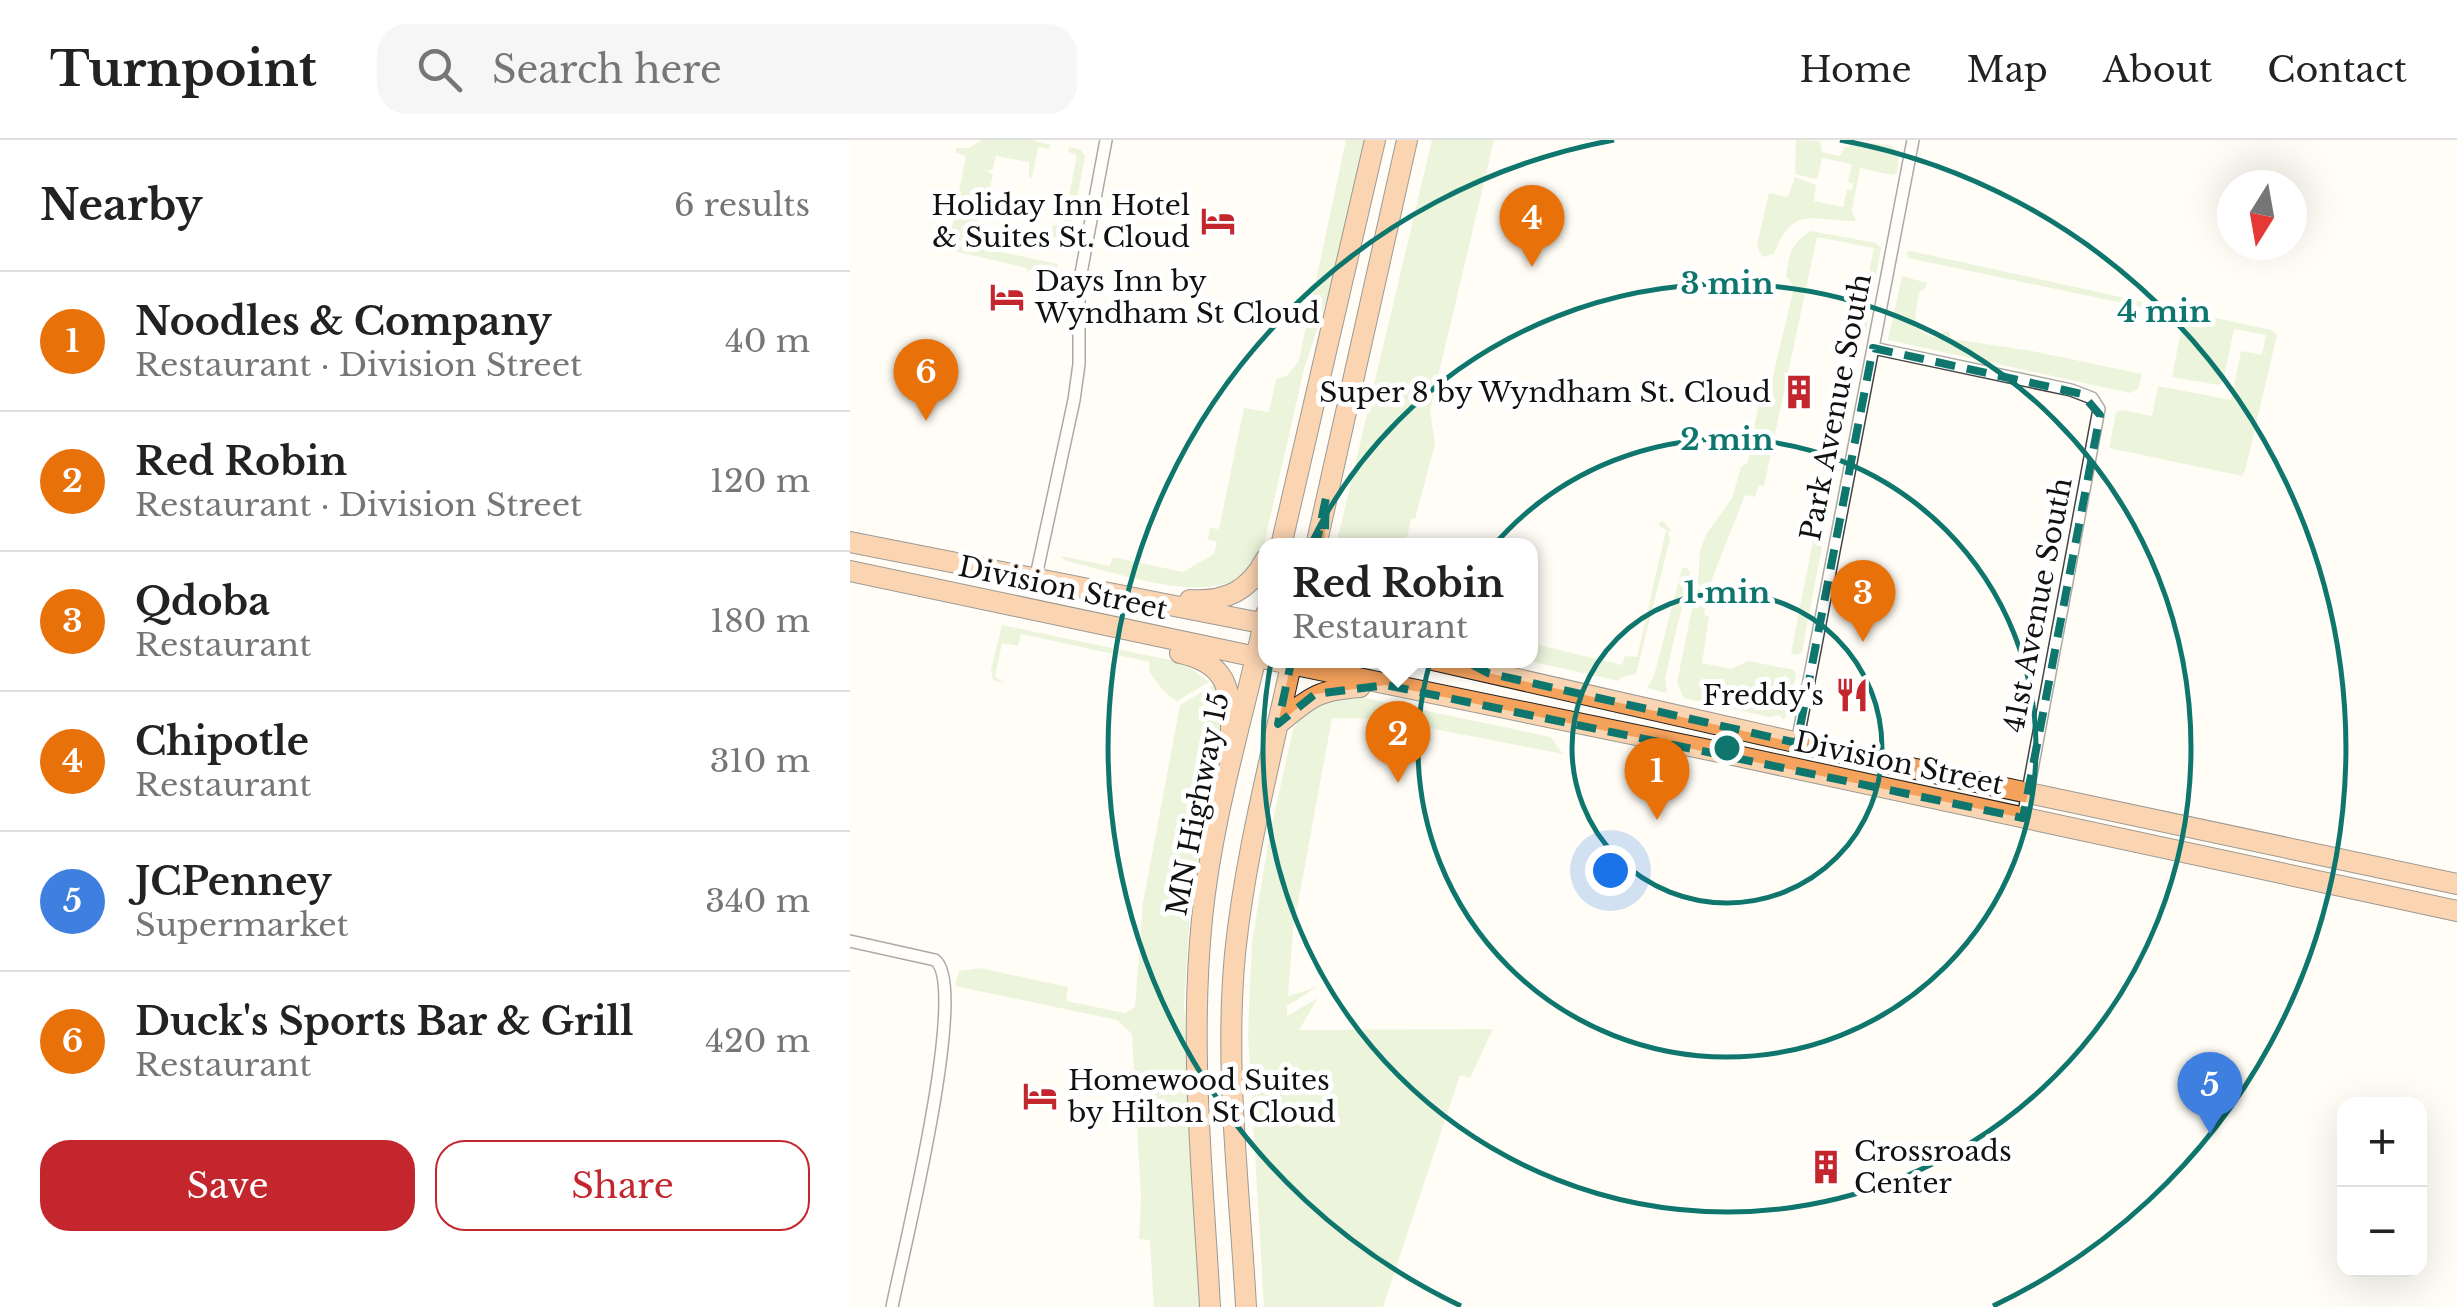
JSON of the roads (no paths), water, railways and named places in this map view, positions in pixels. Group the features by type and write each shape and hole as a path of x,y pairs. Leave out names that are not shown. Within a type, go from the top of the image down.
{"highway":[{"path":"1283,538 1375,140"},
{"path":"1318,538 1407,140"},
{"path":"1325,538 1326,498"},
{"path":"1277,538 1287,518"},
{"name":"Division Street","path":"850,542 1258,620"},
{"name":"Division Street","path":"850,572 1258,657"},
{"path":"1137,597 1208,601 1223,598 1250,584 1258,572"},
{"path":"1089,622 1122,640 1187,654 1217,670 1229,690 1231,704 1230,771"},
{"name":"MN Highway 15","path":"1210,1307 1195,1053 1196,990 1209,862 1230,771 1272,668"},
{"name":"MN Highway 15","path":"1246,1307 1232,1052 1235,958 1247,869 1278,724 1275,668"},
{"name":"Division Street","path":"1311,668 2457,910"},
{"name":"Division Street","path":"1470,668 1797,743 2457,884"},
{"path":"1480,668 1488,672"},
{"path":"1278,724 1315,694 1386,685"}],"street":[{"path":"1036,576 1074,400 1079,364 1080,275 1106,140"},
{"name":"Park Avenue South","path":"1797,743 1913,140"},
{"name":"41st Avenue South","path":"1873,348 2070,390 2096,402 2098,425 2023,818"},
{"path":"850,942 935,960 942,965 947,1000 944,1046 892,1307"}],"place":[{"name":"Holiday Inn Hotel & Suites St. Cloud","path":"1218,221"},
{"name":"Chipotle","path":"1532,267"},
{"name":"Days Inn by Wyndham St Cloud","path":"1007,297"},
{"name":"Super 8 by Wyndham St. Cloud","path":"1799,392"},
{"name":"Duck's Sports Bar & Grill","path":"926,421"},
{"name":"Qdoba","path":"1863,642"},
{"name":"Freddy's","path":"1852,695"},
{"name":"Red Robin","path":"1398,783"},
{"name":"Noodles & Company","path":"1657,820"},
{"name":"Homewood Suites by Hilton St Cloud","path":"1040,1096"},
{"name":"JCPenney","path":"2210,1134"},
{"name":"Crossroads Center","path":"1826,1167"}]}
